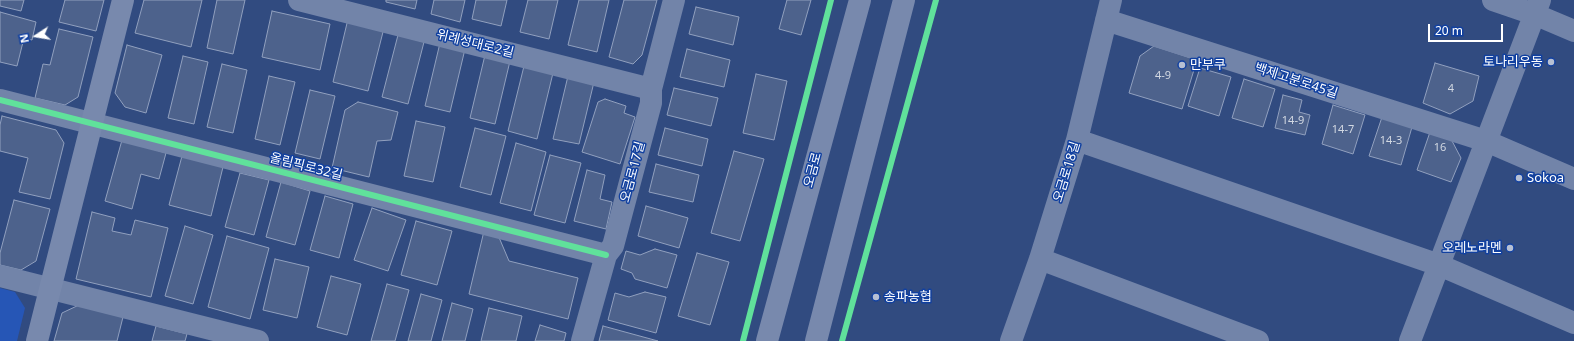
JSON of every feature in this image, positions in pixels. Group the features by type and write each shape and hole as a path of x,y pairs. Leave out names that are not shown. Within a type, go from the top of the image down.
{"main road":[{"path":"37,341 123,0"},
{"name":"오금로","path":"767,341 860,0"},
{"path":"816,341 904,0"}],"street":[{"name":"위례성대로2길","path":"299,0 651,89"},
{"name":"오금로17길","path":"582,341 606,255 613,246 651,102 651,89 674,0"},
{"path":"1493,0 1537,7 1574,31"},
{"path":"1410,341 1537,7"},
{"name":"백제고분로45길","path":"1109,10 1486,141 1574,179"},
{"name":"오금로18길","path":"1011,341 1040,259 1077,140 1109,10"},
{"name":"올림픽로32길","path":"0,100 606,255"},
{"path":"1077,140 1439,265 1574,323"},
{"path":"1040,259 1258,341"},
{"path":"0,276 258,341"}],"shaded area":[{"path":"0,288 15,292 25,308 17,341 0,341"}],"building":[{"path":"0,0 24,0 21,11 0,6"},
{"path":"65,0 104,0 96,31 59,22"},
{"path":"144,0 202,0 191,47 135,33"},
{"path":"217,0 245,0 233,54 207,48"},
{"path":"386,0 417,0 415,9 386,2"},
{"path":"434,0 465,0 460,22 431,14"},
{"path":"476,0 507,0 501,26 472,19"},
{"path":"528,0 558,0 549,39 520,32"},
{"path":"579,0 609,0 597,52 568,45"},
{"path":"624,0 657,0 642,55 633,64 609,57"},
{"path":"787,0 811,0 801,35 779,29"},
{"path":"696,7 739,17 733,45 689,34"},
{"path":"272,11 330,24 320,70 262,57"},
{"path":"0,12 36,22 32,40 24,38 17,66 0,62"},
{"path":"348,19 384,28 368,91 333,82"},
{"path":"59,29 93,37 78,97 65,105 35,98 43,64 50,65"},
{"path":"398,35 424,42 408,104 382,97"},
{"path":"440,43 465,49 450,112 425,106"},
{"path":"127,45 162,55 146,113 125,107 115,93"},
{"path":"1154,46 1197,60 1182,109 1129,93 1140,56"},
{"path":"687,49 730,60 724,87 680,77"},
{"path":"485,55 510,61 495,124 470,118"},
{"path":"183,56 208,62 194,124 168,118"},
{"path":"1435,63 1479,76 1473,101 1450,114 1423,103"},
{"path":"222,64 247,70 233,133 207,127"},
{"path":"524,66 553,73 537,139 508,131"},
{"path":"1200,68 1231,77 1219,116 1188,106"},
{"path":"756,74 787,81 774,140 743,133"},
{"path":"269,76 295,82 280,145 255,139"},
{"path":"568,76 594,82 579,144 553,139"},
{"path":"1244,79 1275,89 1263,127 1232,118"},
{"path":"674,88 718,98 711,126 667,115"},
{"path":"310,90 335,96 320,159 295,153"},
{"path":"1283,95 1302,100 1299,112 1310,115 1305,135 1275,128"},
{"path":"605,99 626,106 624,113 635,117 620,164 582,152 598,102"},
{"path":"358,102 398,112 391,140 377,141 369,177 332,168 345,110"},
{"path":"1333,105 1365,115 1353,154 1322,144"},
{"path":"2,116 56,130 64,143 50,199 19,192 28,158 0,151 0,125"},
{"path":"1382,117 1412,127 1401,165 1369,156"},
{"path":"416,121 445,127 433,182 404,176"},
{"path":"475,128 506,136 491,195 460,187"},
{"path":"665,128 708,139 702,166 658,155"},
{"path":"1430,132 1451,139 1461,158 1451,182 1417,170"},
{"path":"122,140 166,153 159,179 141,174 132,209 105,201"},
{"path":"516,143 546,152 531,211 500,203"},
{"path":"734,151 764,159 740,241 711,233"},
{"path":"550,155 581,163 565,223 534,215"},
{"path":"182,156 223,167 211,216 169,205"},
{"path":"656,164 699,175 693,202 649,192"},
{"path":"587,170 605,175 600,199 612,202 606,229 574,221"},
{"path":"240,173 269,180 254,235 225,227"},
{"path":"281,182 310,191 295,245 266,237"},
{"path":"325,196 353,204 339,258 310,250"},
{"path":"14,200 50,209 36,261 21,270 0,265 0,253"},
{"path":"646,206 688,218 679,248 638,236"},
{"path":"372,208 406,220 388,271 354,260"},
{"path":"92,212 115,218 112,231 131,235 135,220 168,228 151,297 76,279"},
{"path":"416,221 452,231 437,285 401,275"},
{"path":"185,226 213,235 193,304 165,296"},
{"path":"484,231 498,235 509,261 578,278 568,319 469,294"},
{"path":"227,236 269,248 250,319 208,307"},
{"path":"655,249 677,255 667,288 635,279 632,273 621,269 626,251 640,255"},
{"path":"697,253 729,262 710,325 678,316"},
{"path":"275,259 309,267 297,318 263,310"},
{"path":"331,276 361,284 347,335 317,327"},
{"path":"387,284 409,290 395,341 371,341"},
{"path":"645,292 666,297 656,333 608,320 615,293 629,297"},
{"path":"421,294 442,300 431,341 408,341"},
{"path":"452,303 473,309 465,341 442,341"},
{"path":"79,305 123,317 117,341 54,341 62,313"},
{"path":"489,308 522,316 516,341 481,341"},
{"path":"540,325 566,333 564,341 535,341"},
{"path":"156,326 187,334 185,341 152,341"},
{"path":"603,326 658,341 599,341"}],"cycle path":[{"path":"743,341 831,0"},
{"path":"842,341 936,0"},
{"path":"0,100 606,255"}],"place":[{"name":"토나리우동","path":"1551,62"},
{"name":"만부쿠","path":"1182,65"},
{"name":"Sokoa","path":"1519,178"},
{"name":"오레노라멘","path":"1510,248"},
{"name":"송파농협","path":"876,297"}]}
